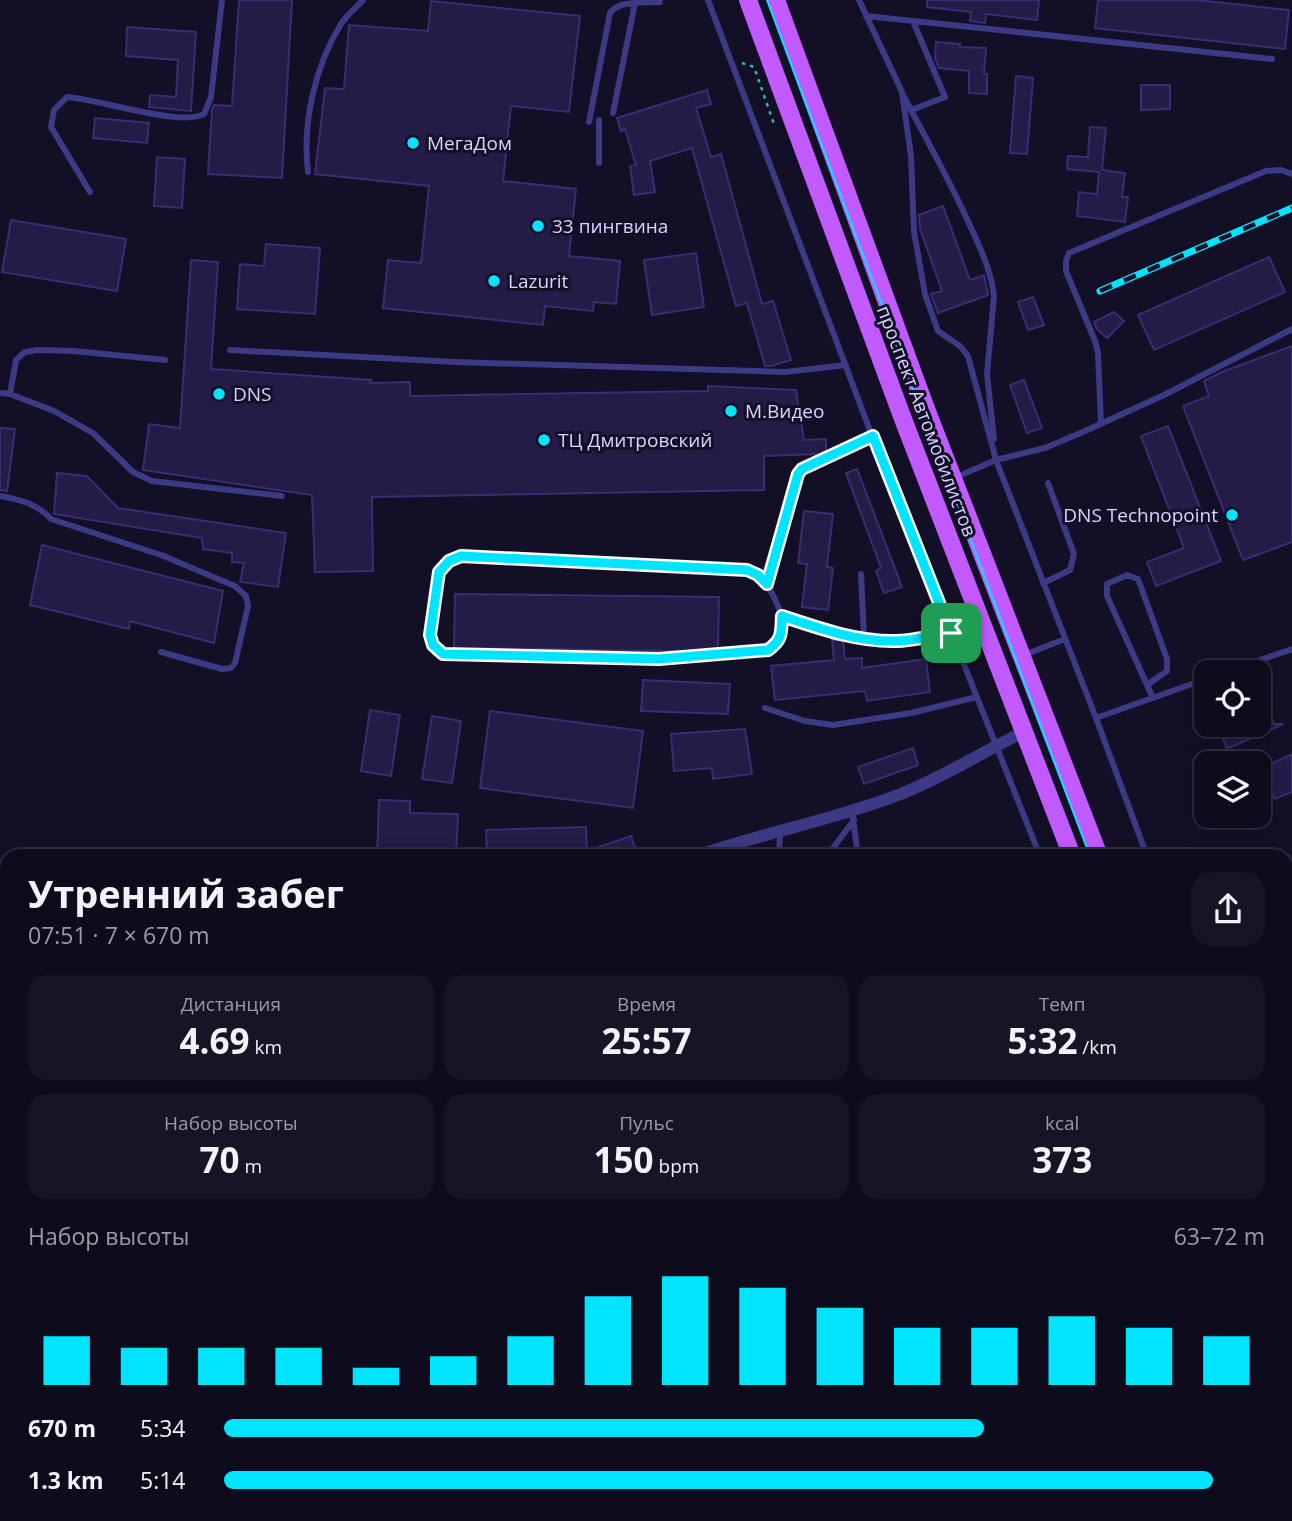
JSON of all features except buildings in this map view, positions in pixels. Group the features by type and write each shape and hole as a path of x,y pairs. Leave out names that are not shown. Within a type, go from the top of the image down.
{"main road":[{"name":"проспект Автомобилистов","path":"748,0 903,419 1069,849"},
{"name":"проспект Автомобилистов","path":"776,0 954,478 1096,849"}],"street":[{"path":"719,849 780,830 853,815 949,772 1024,732"}],"lane":[{"path":"90,192 51,127 54,110 67,97 177,117 198,118 204,114 211,97 222,0"},
{"path":"308,172 306,137 313,94 324,57 342,22 363,0"},
{"path":"708,0 873,436 1037,849"},
{"path":"859,0 902,92 940,160 977,240 993,285 987,374 996,460"},
{"path":"589,122 610,13 614,7 621,4 660,2"},
{"path":"613,113 635,3"},
{"path":"866,16 1272,59"},
{"path":"912,110 946,97 914,20"},
{"path":"902,92 911,156 914,232 925,295 938,331 960,346 968,356 996,460 1144,849"},
{"path":"599,120 599,163"},
{"path":"1101,424 1098,353 1066,271 1069,253 1266,171 1282,170 1292,174"},
{"path":"954,478 996,460 1045,448 1101,424 1292,329"},
{"path":"230,349 455,362 771,371 846,365"},
{"path":"10,394 16,360 25,352 74,351 164,360"},
{"path":"0,393 10,394 54,411 93,433 133,472 152,481 282,496"},
{"path":"767,584 798,474 802,469 873,436"},
{"path":"1043,583 1070,569 1074,554 1048,483"},
{"path":"0,496 25,501 40,508 51,519 161,555 235,586 246,596 248,606 231,668 222,669 161,652"},
{"path":"461,556 747,570 758,575 767,584 782,616 781,635 777,643 768,650 659,659 443,654 433,645 430,635 439,572 449,561 461,556"},
{"path":"860,574 864,638"},
{"path":"1147,685 1167,671 1167,659 1138,579 1127,575 1107,584 1107,596 1147,685 1153,698"},
{"path":"782,616 831,632 864,638 897,641 951,633"},
{"path":"1022,656 1065,639"},
{"path":"1260,660 1292,649"},
{"path":"1096,718 1194,683"},
{"path":"765,708 805,722 833,725 911,713 977,697"},
{"path":"831,849 853,815"},
{"path":"853,815 857,849"},
{"path":"779,849 780,830"}],"path":[{"path":"732,64 741,62 754,67 775,127"}],"tram line":[{"path":"767,0 1087,849"}],"railway":[{"path":"1100,291 1292,208"}],"place":[{"name":"МегаДом","path":"413,143"},
{"name":"33 пингвина","path":"538,226"},
{"name":"Lazurit","path":"494,281"},
{"name":"DNS","path":"219,394"},
{"name":"М.Видео","path":"731,411"},
{"name":"ТЦ Дмитровский","path":"544,440"},
{"name":"DNS Technopoint","path":"1232,515"}],"route":[{"path":"873,436 901,513 951,633 897,641 875,640 831,632 782,616 781,635 777,643 768,650 659,659 443,654 433,645 430,635 439,572 449,561 461,556 747,570 758,575 767,584 798,474 802,469 873,436"}]}
